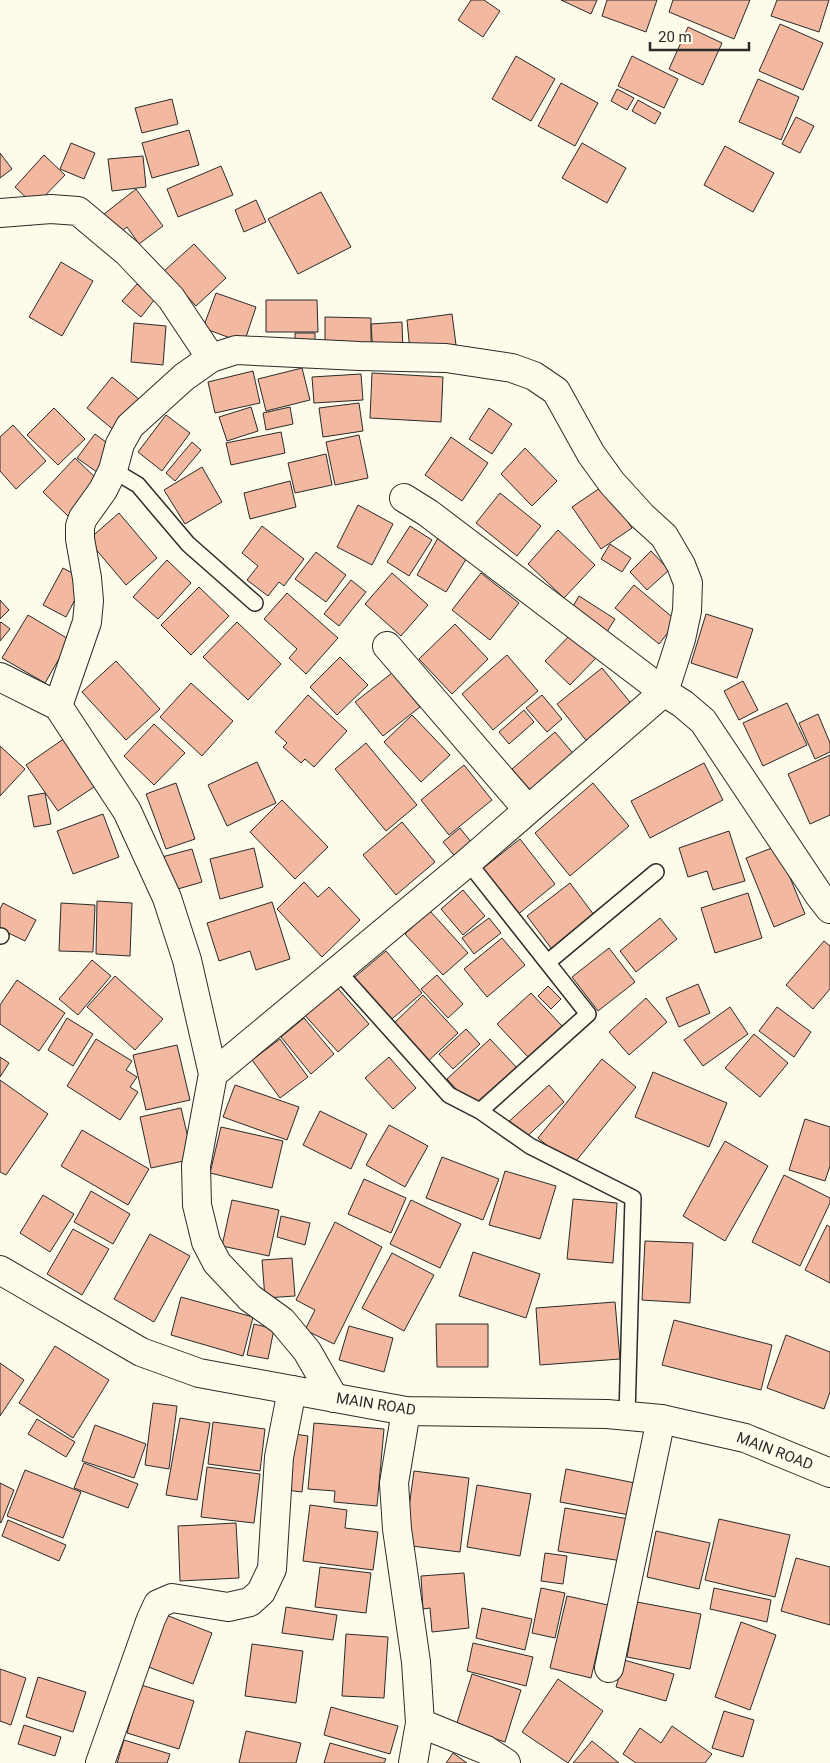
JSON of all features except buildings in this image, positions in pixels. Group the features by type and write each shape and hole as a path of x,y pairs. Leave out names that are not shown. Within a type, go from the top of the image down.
{"street":[{"path":"0,213 51,208 78,211 127,252 171,298 211,358"},
{"path":"58,706 88,622 89,601 80,539 80,526 103,490 113,470 120,444 130,426 184,377 211,358 236,350 446,358 512,368 534,376 556,391 591,454 612,483 642,516 664,536 681,565 688,583 687,611 664,692 468,862 213,1074"},
{"path":"404,498 428,513 703,721 830,909"},
{"path":"387,646 528,810"},
{"path":"0,677 58,706 127,811 167,898 187,960 213,1074 196,1166 197,1205 206,1242 217,1263 250,1298 282,1320 307,1350 334,1398"},
{"name":"MAIN ROAD","path":"0,1270 141,1352 199,1373 406,1411 608,1414 661,1419 745,1438 830,1473"},
{"path":"100,1763 158,1604 172,1598 228,1607 250,1602 261,1592 272,1568 279,1457 292,1390"},
{"path":"406,1411 394,1483 397,1529 416,1662 420,1724 413,1763"},
{"path":"608,1668 661,1419"},
{"path":"420,1724 486,1750 506,1763"}],"lane":[{"path":"113,470 138,485 188,544 255,602"},
{"path":"468,862 588,1014 480,1111"},
{"path":"548,962 656,872"},
{"path":"337,970 449,1095 480,1111 530,1146 633,1198 627,1416"}]}
